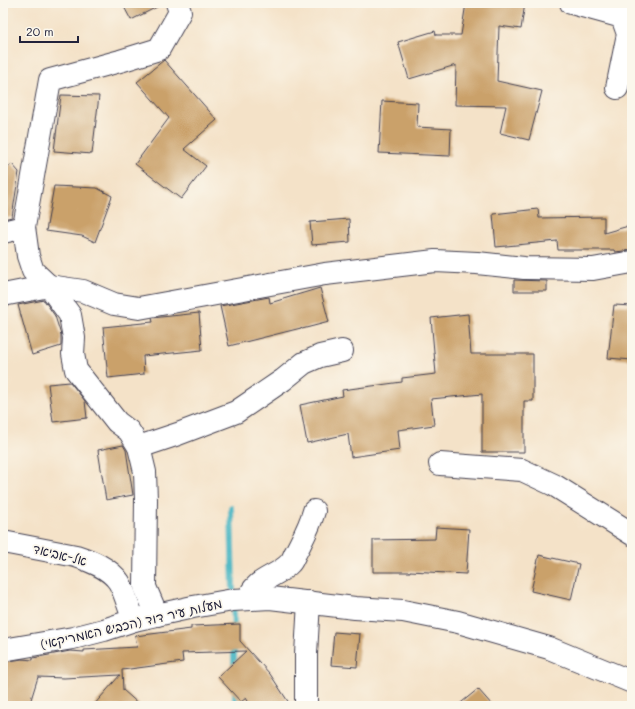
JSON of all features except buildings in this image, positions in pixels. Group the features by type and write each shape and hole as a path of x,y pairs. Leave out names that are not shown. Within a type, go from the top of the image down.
{"street":[{"path":"157,615 145,587 145,479 139,447 129,430 117,422 76,370 73,354 74,338 70,315 49,286 33,271 28,256 13,230 50,80 159,49 180,12 177,3"},
{"path":"571,3 627,13 628,34 617,88"},
{"path":"3,295 49,286 83,291 114,304 139,308 325,274 435,261 477,263 524,268 586,268 632,262"},
{"path":"139,447 236,412 283,380 304,363 320,356 342,350"},
{"path":"440,464 522,470 554,485 632,534"},
{"path":"249,599 250,592 257,584 273,576 290,563 310,525 314,512"},
{"name":"אל-אביאד","path":"3,542 76,556 87,559 106,569 118,581 134,620"},
{"name":"מעלות עיר דוד (הכביש האמריקאי)","path":"3,650 73,638 134,620 200,606 249,599 270,598 355,608 403,611 458,622 549,648 632,682"},
{"path":"306,706 306,654 309,602"}],"waterway":[{"path":"231,508 234,632"},
{"path":"234,644 234,668"},
{"path":"235,688 235,706"}]}
